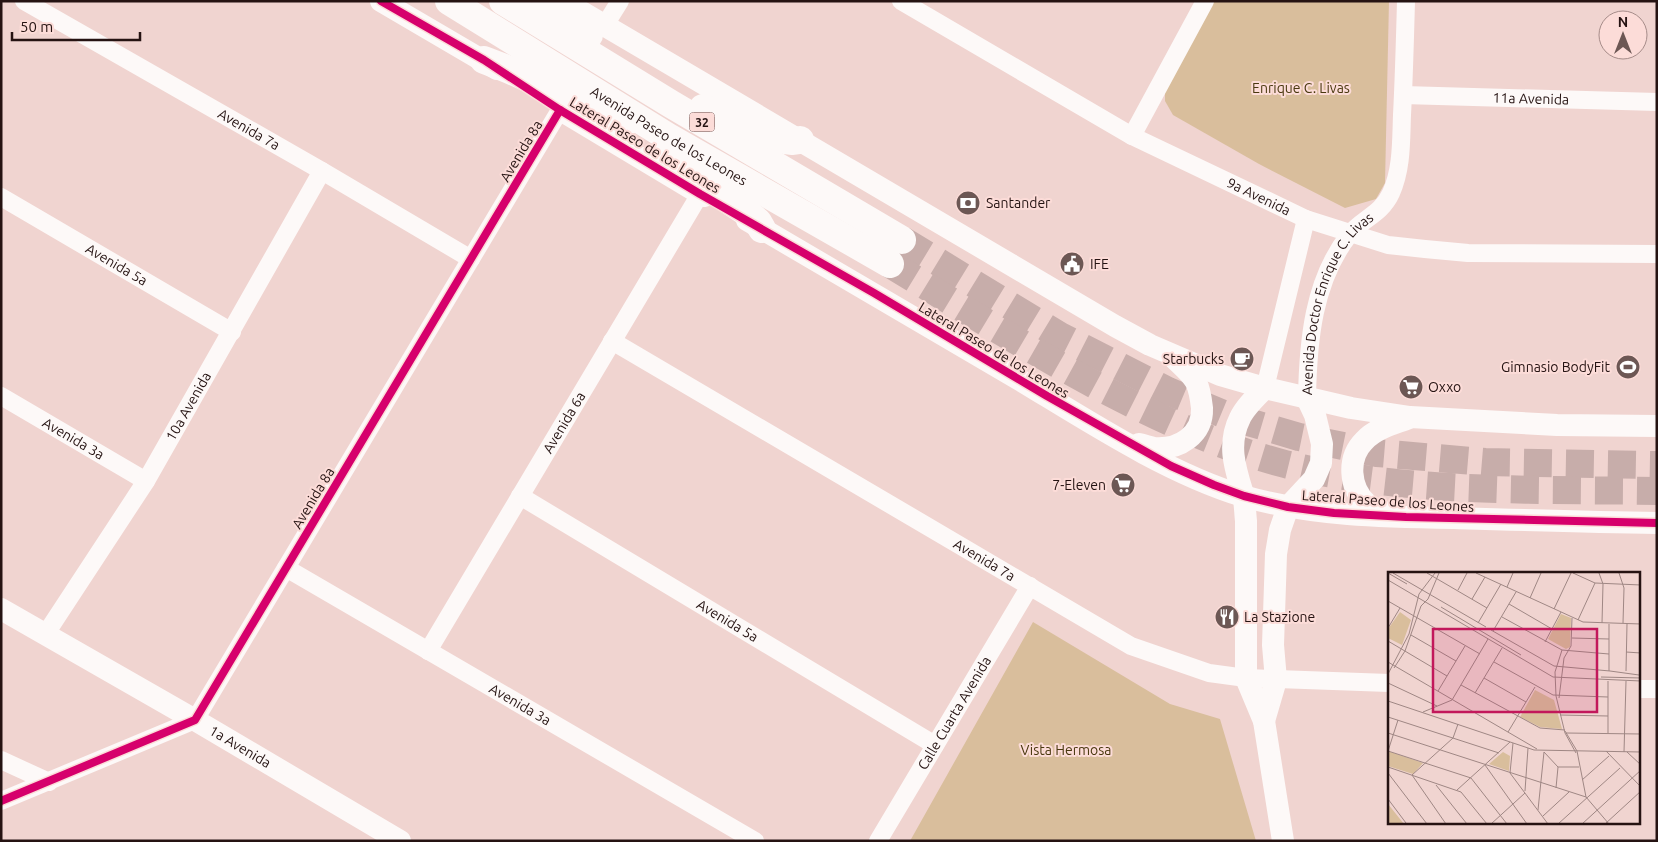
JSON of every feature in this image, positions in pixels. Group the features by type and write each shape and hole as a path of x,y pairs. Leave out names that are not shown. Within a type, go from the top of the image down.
{"main road":[{"name":"Avenida Paseo de los Leones","path":"449,1 668,137 890,264"},
{"name":"Avenida Paseo de los Leones","path":"503,1 671,104 902,240"},
{"path":"546,1 603,48 612,68"},
{"path":"484,60 529,80 594,115 617,120 638,118"},
{"path":"671,104 686,104 704,108 785,140 793,142 800,140"},
{"path":"668,137 668,147 672,156 682,167 749,214 758,222 762,230"}],"street":[{"name":"Avenida 7a","path":"24,1 322,171 471,259"},
{"name":"Lateral Paseo de los Leones","path":"381,1 484,60 560,110 700,194 874,293 1123,440 1179,470 1214,486 1288,507 1334,513 1406,517 1657,523"},
{"path":"563,1 1107,322 1171,355 1220,374 1265,388 1351,408 1410,417 1557,425 1657,426"},
{"path":"605,26 620,1"},
{"name":"9a Avenida","path":"900,1 1132,136 1306,219 1388,245 1468,253 1657,254"},
{"name":"Avenida Doctor Enrique C. Livas","path":"1264,721 1276,680 1273,645 1276,554 1280,530 1288,507 1314,479 1321,462 1322,444 1315,415 1307,398 1308,359 1312,328 1320,294 1334,256 1350,233 1378,212 1390,195 1398,175 1401,146 1406,1"},
{"path":"1132,136 1202,2"},
{"name":"11a Avenida","path":"1403,95 1657,102"},
{"name":"Avenida 8a","path":"195,720 560,110"},
{"name":"10a Avenida","path":"45,635 146,481 322,171"},
{"name":"Avenida 6a","path":"428,651 700,194"},
{"name":"Avenida 5a","path":"1,197 232,332"},
{"name":"Avenida Doctor Enrique C. Livas","path":"1283,841 1264,721 1246,678 1246,521 1244,496 1233,461 1233,438 1240,418 1265,388 1306,219"},
{"name":"Avenida 7a","path":"612,341 1131,646 1209,673 1276,680 1388,683"},
{"path":"1123,440 1154,448 1172,447 1188,440 1198,428 1202,413 1201,397 1196,382 1171,355"},
{"name":"Avenida 3a","path":"1,396 146,481"},
{"path":"1406,517 1379,511 1367,504 1355,487 1352,470 1354,455 1364,441 1377,430 1410,417"},
{"name":"Avenida 5a","path":"520,496 935,745"},
{"name":"Avenida 3a","path":"286,568 756,841"},
{"name":"Calle Cuarta Avenida","path":"878,841 1030,586"},
{"name":"1a Avenida","path":"1,609 195,720 400,841"},
{"path":"1640,688 1657,689"},
{"path":"1,801 195,720"},
{"path":"1,760 49,782"}],"green space":[{"name":"Enrique C. Livas","path":"1214,1 1389,1 1385,183 1376,199 1345,208 1259,164 1173,115 1165,101 1165,85"},
{"name":"Vista Hermosa","path":"1033,622 1170,704 1220,719 1256,841 910,841"}],"tunnel":[{"path":"902,240 1060,336 1168,391 1228,416 1299,437 1377,453 1485,462 1657,465"},
{"path":"890,264 1072,373 1190,431 1261,457 1330,474 1376,481 1470,488 1657,491"}],"cycle path":[{"path":"381,1 484,60 560,110 700,194 874,293 1047,396 1171,466 1214,485 1244,496 1288,507 1334,513 1406,517 1657,523"},
{"path":"1,801 195,720 560,110"}],"place":[{"name":"Santander","path":"968,203"},
{"name":"IFE","path":"1072,264"},
{"name":"Starbucks","path":"1242,359"},
{"name":"Gimnasio BodyFit","path":"1628,367"},
{"name":"Oxxo","path":"1411,387"},
{"name":"7-Eleven","path":"1123,485"},
{"name":"La Stazione","path":"1227,617"}]}
